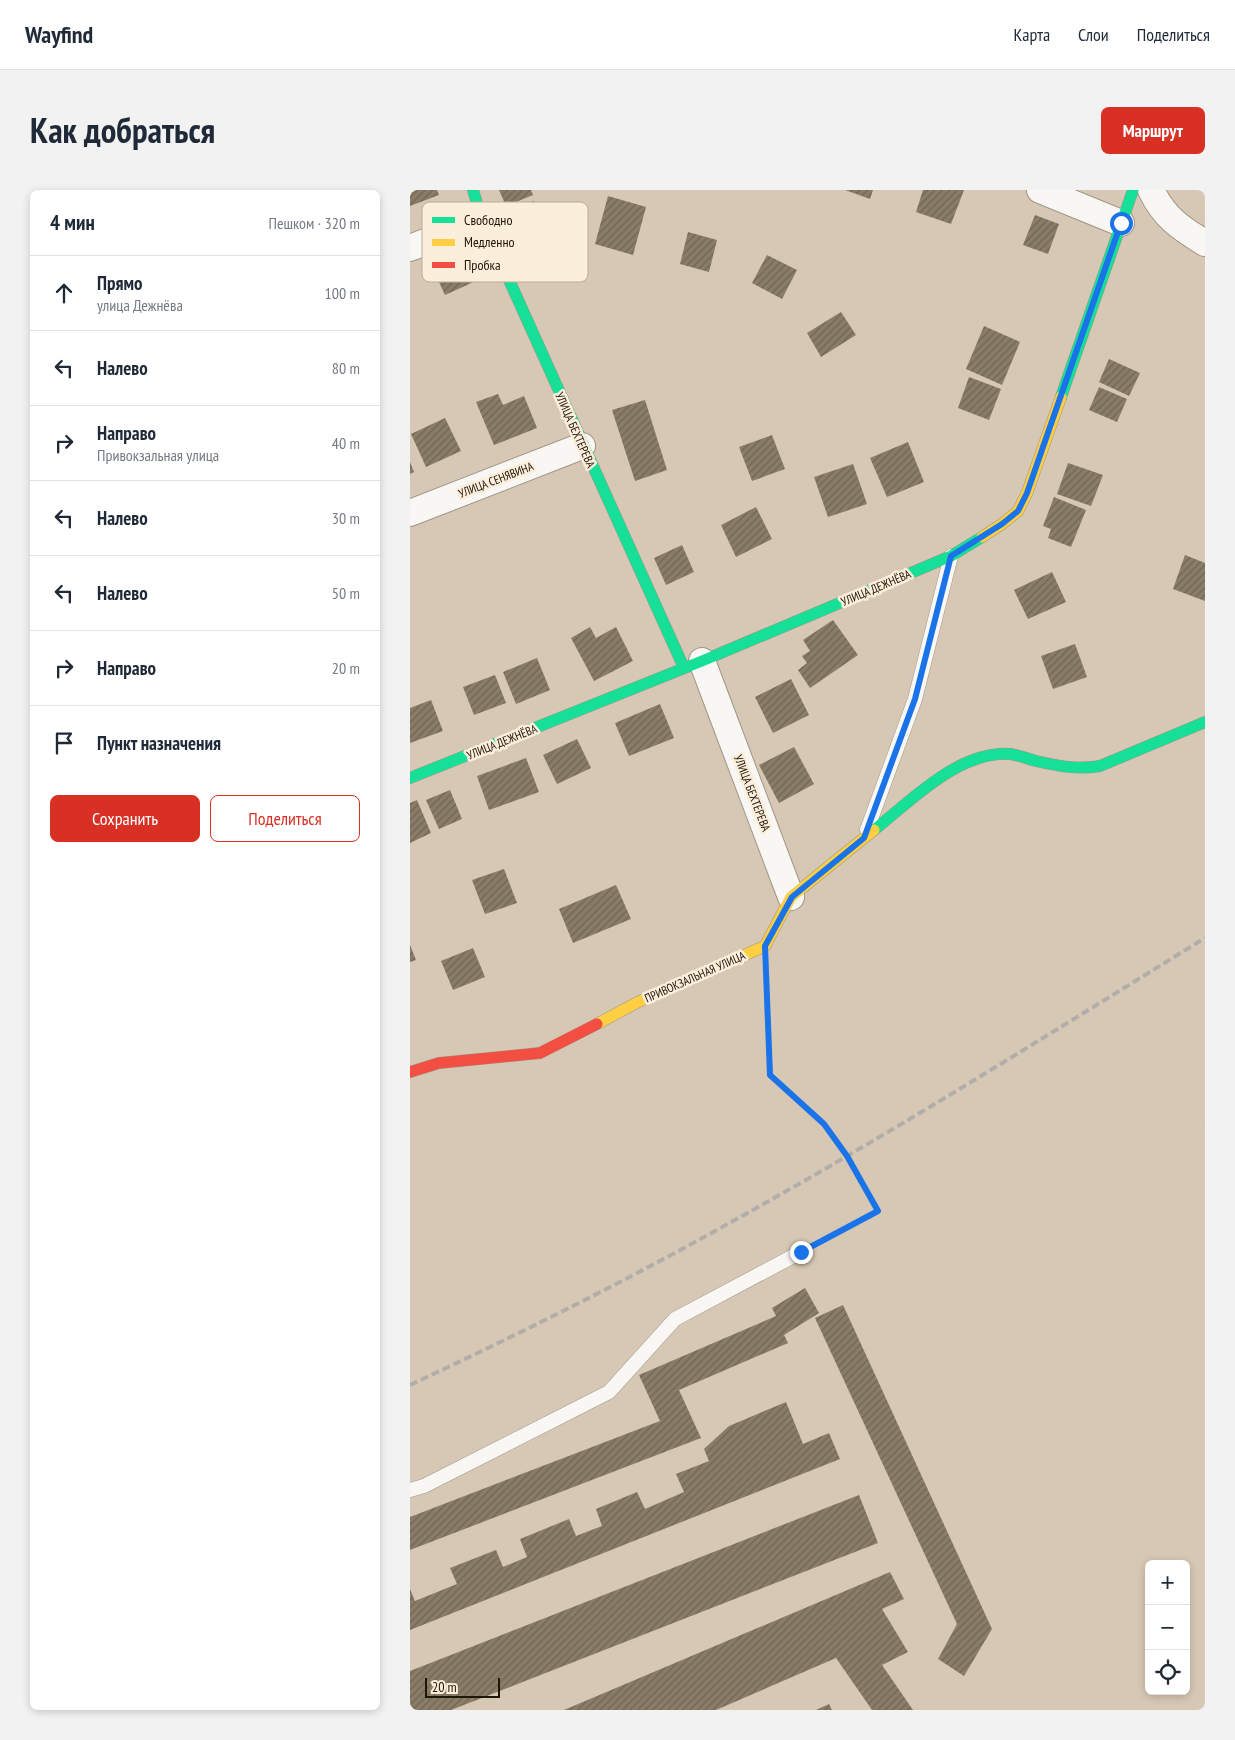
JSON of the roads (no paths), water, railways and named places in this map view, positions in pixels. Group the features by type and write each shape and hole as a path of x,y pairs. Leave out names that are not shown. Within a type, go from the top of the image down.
{"street":[{"name":"УЛИЦА БЕХТЕРЕВА","path":"473,190 477,202"},
{"path":"1040,190 1121,223"},
{"name":"УЛИЦА ДЕЖНЁВА","path":"410,778 693,665 951,556 1002,524 1018,511 1027,493 1134,190"},
{"path":"1152,190 1161,208 1182,229 1205,243"},
{"path":"410,248 422,243"},
{"name":"УЛИЦА БЕХТЕРЕВА","path":"509,282 582,446 693,665 792,897"},
{"name":"УЛИЦА СЕНЯВИНА","path":"410,513 582,446"},
{"path":"792,897 943,776 980,757 1011,754 1052,765 1084,769 1100,766 1205,722"},
{"name":"ПРИВОКЗАЛЬНАЯ УЛИЦА","path":"410,1072 439,1063 540,1053 638,1002 765,946 792,897"}],"lane":[{"path":"864,838 915,699 951,556"},
{"path":"410,1490 424,1486 609,1392 675,1319 801,1252"}],"railway":[{"path":"410,1385 613,1285 793,1187 971,1082 1205,938"}]}
